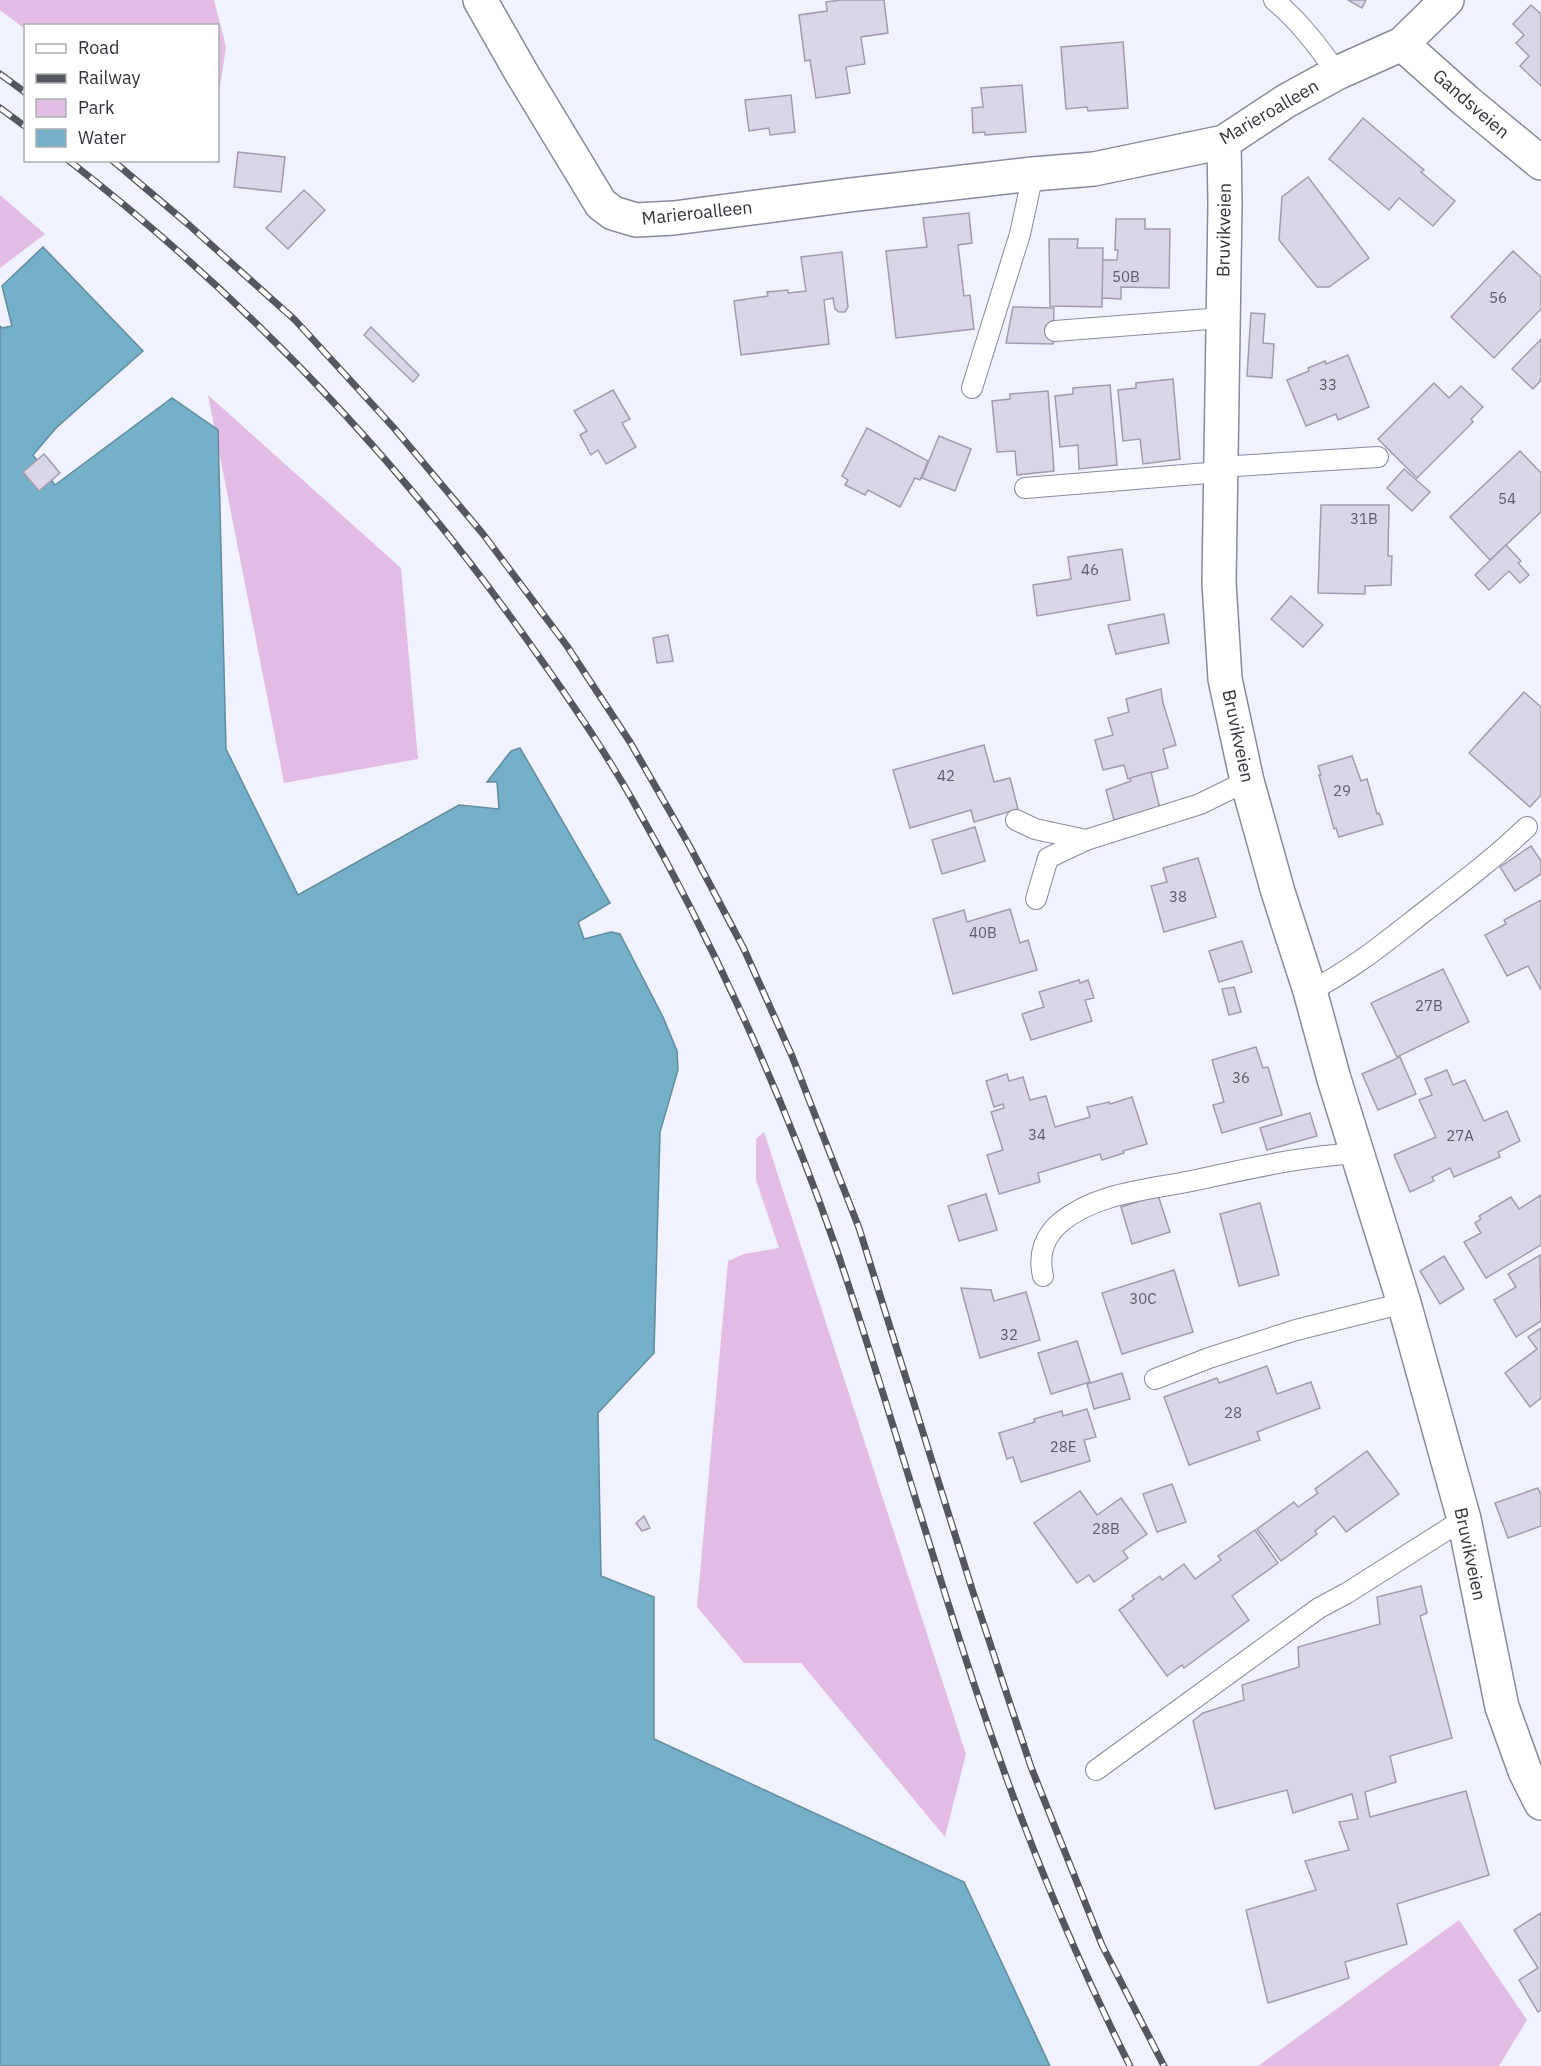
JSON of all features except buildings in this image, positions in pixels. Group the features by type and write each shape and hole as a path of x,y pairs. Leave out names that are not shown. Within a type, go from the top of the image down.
{"street":[{"name":"Marieroalleen","path":"480,0 601,204 613,213 636,220 674,218 1033,174 1094,169 1224,142 1286,101 1337,73 1402,44 1447,0"},
{"name":"Gandsveien","path":"1402,44 1541,163"},
{"name":"Bruvikveien","path":"1224,142 1219,583 1225,679 1247,781 1278,892 1404,1303 1464,1520 1502,1707 1525,1771 1541,1803"}],"lane":[{"path":"1274,0 1316,42 1337,73"},
{"path":"972,388 1020,234 1033,174"},
{"path":"1055,331 1222,318"},
{"path":"1025,488 1378,457"},
{"path":"1036,899 1048,858 1086,840 1200,804 1247,781"},
{"path":"1016,820 1035,829 1086,840"},
{"path":"1310,991 1337,977 1365,958 1501,853 1527,827"},
{"path":"1043,1276 1040,1264 1046,1239 1061,1222 1084,1208 1149,1187 1276,1163 1359,1153"},
{"path":"1155,1379 1296,1329 1404,1303"},
{"path":"1096,1770 1319,1608 1464,1520"}],"green space":[{"path":"0,0 214,0 226,47 219,93 219,24 24,24 24,28 0,10"},
{"path":"0,195 45,234 0,268"},
{"path":"208,395 401,568 418,759 284,783"},
{"path":"764,1132 966,1754 945,1837 801,1663 744,1663 697,1607 728,1261 744,1254 779,1248 756,1180 756,1139"},
{"path":"1459,1920 1527,2020 1499,2066 1258,2066"}],"water":[{"path":"43,247 143,351 56,428 33,455 55,485 172,398 218,430 226,749 298,895 459,805 499,809 497,782 487,782 511,751 520,748 610,903 578,922 584,939 611,932 620,934 663,1017 677,1051 678,1070 660,1132 654,1353 598,1413 601,1576 654,1597 654,1739 964,1882 1050,2066 0,2066 0,326 2,328 12,326 2,286"}],"railway":[{"path":"0,74 24,92"},
{"path":"0,108 24,126"},
{"path":"70,162 201,271 324,392 382,456 438,523 542,661 578,712 633,801 719,964 793,1133 854,1302 956,1630 1008,1782 1065,1926 1130,2066"},
{"path":"114,162 295,320 394,428 483,534 567,646 630,742 689,845 744,949 792,1056 859,1228 972,1589 1031,1767 1102,1945 1164,2066"}]}
